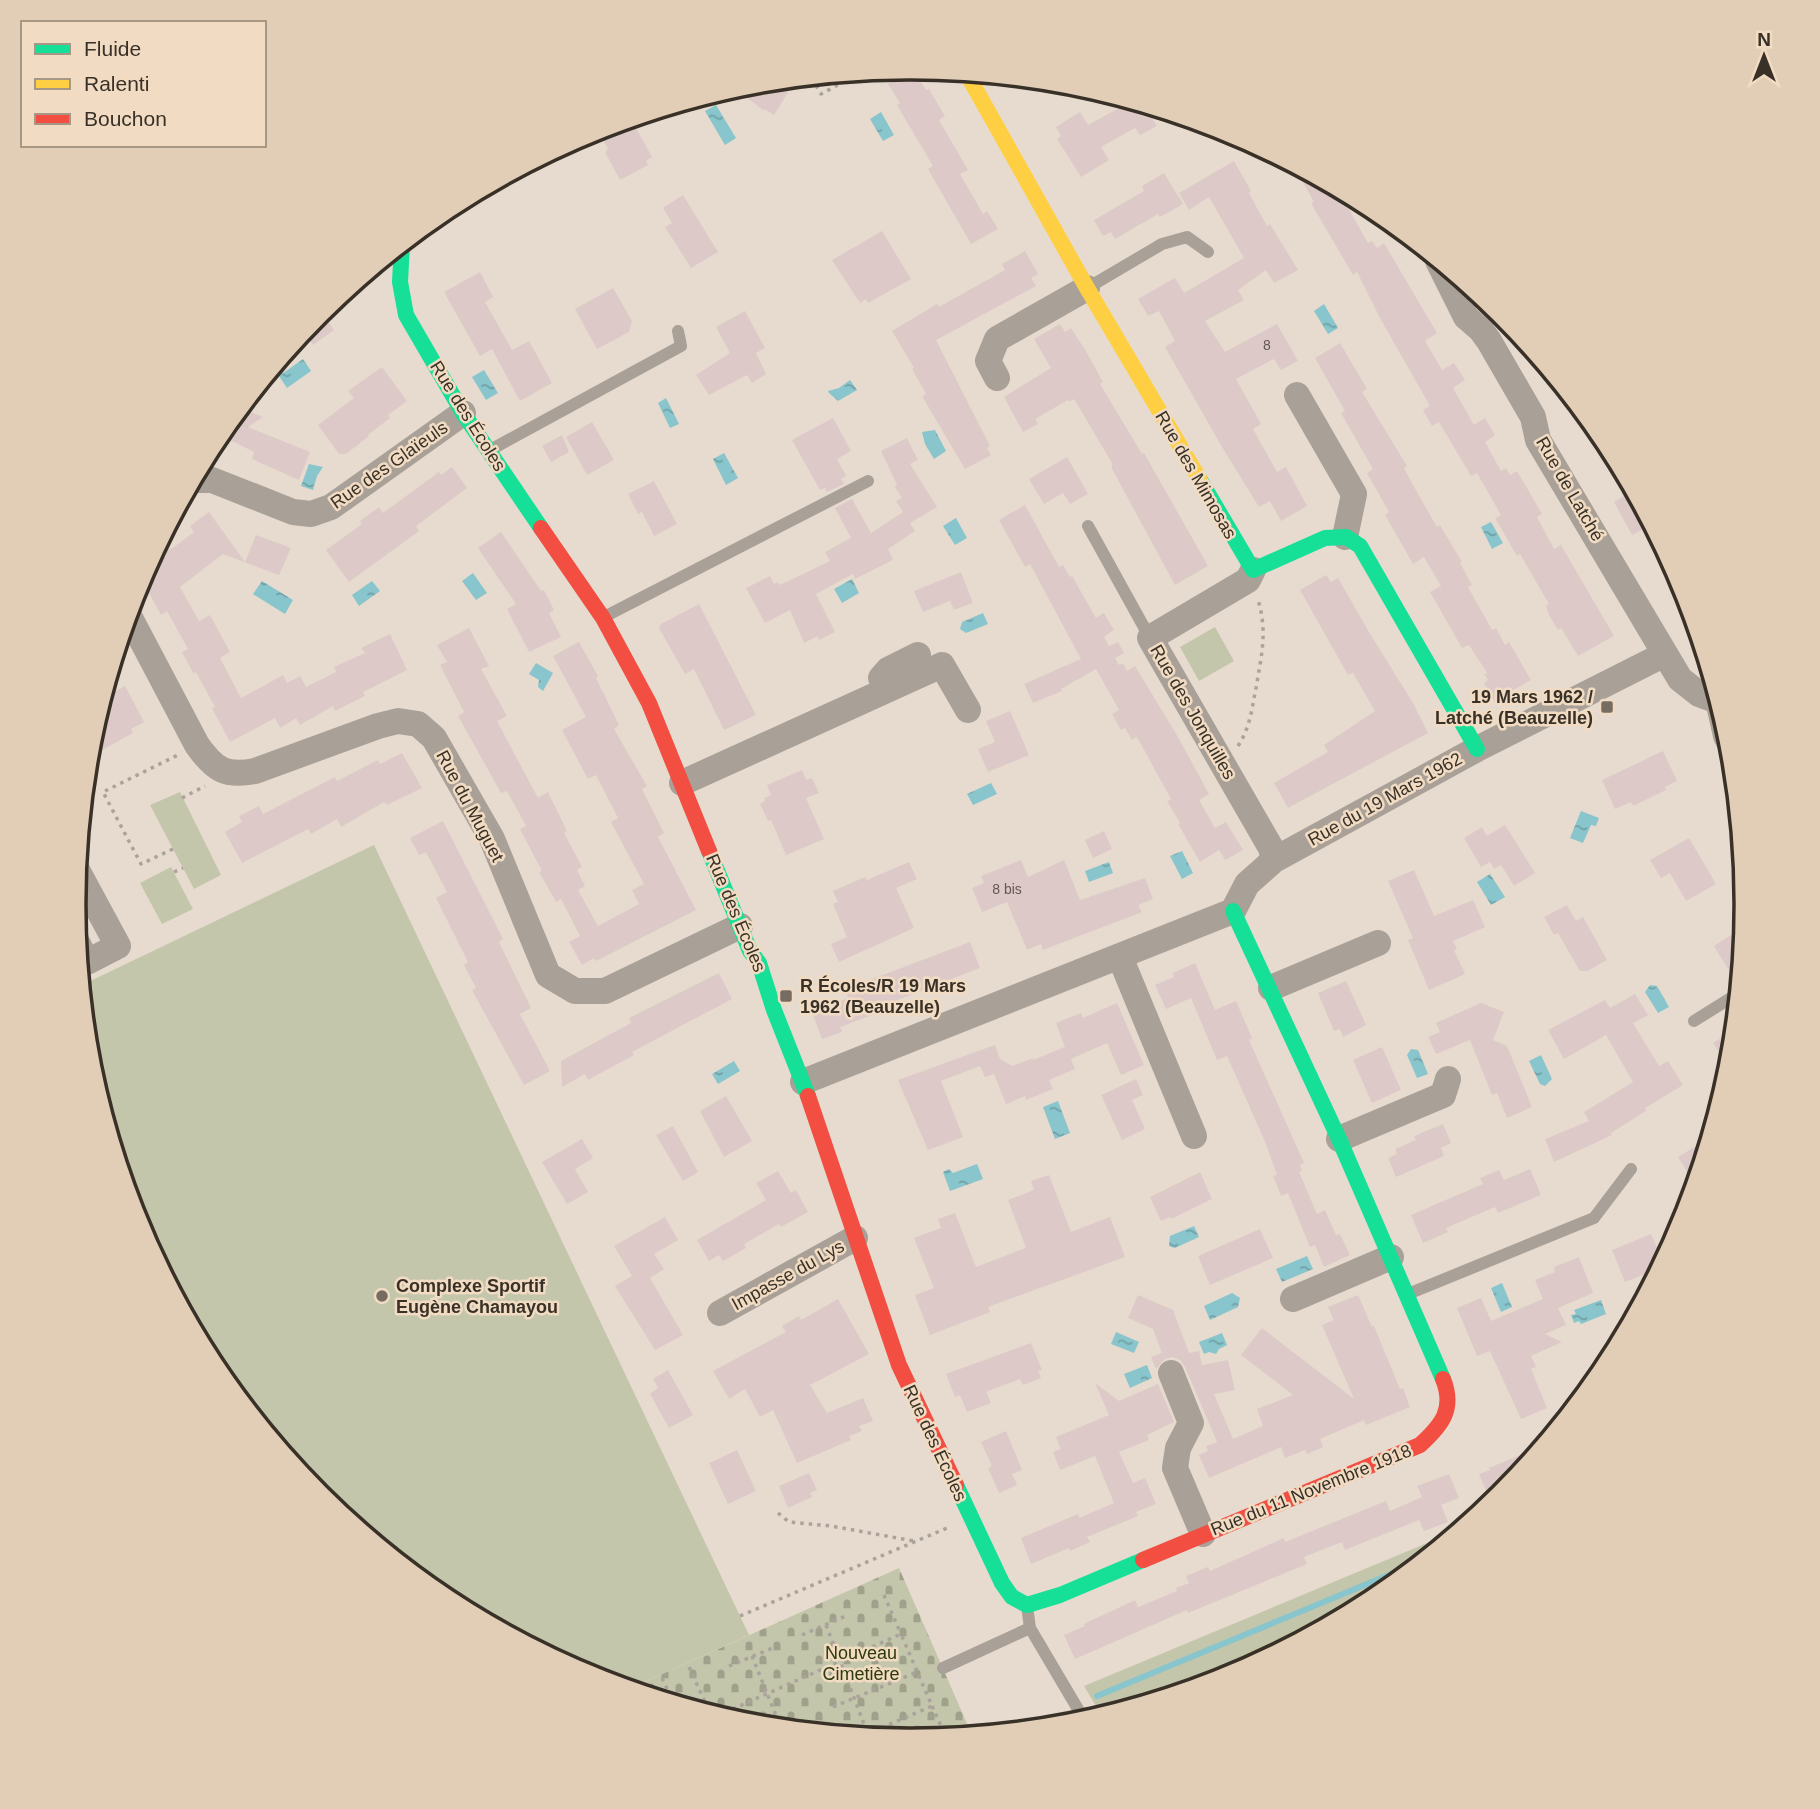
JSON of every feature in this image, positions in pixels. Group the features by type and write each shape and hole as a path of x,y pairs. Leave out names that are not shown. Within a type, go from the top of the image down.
{"street":[{"name":"Rue des Mimosas","path":"972,83 1250,575"},
{"name":"Rue des Écoles","path":"401,256 400,282 406,315 463,413 603,618 649,702 750,951 759,963 774,1010 803,1082 899,1365 1002,1583 1012,1597 1027,1605"},
{"name":"Rue de Latché","path":"1448,281 1466,317 1489,341 1534,417 1538,440 1629,589 1680,679 1707,697"},
{"path":"997,378 988,361 997,339 1087,288"},
{"path":"1297,395 1354,494 1345,537"},
{"name":"Rue des Glaïeuls","path":"204,480 212,480 293,512 311,514 331,507 463,413"},
{"path":"1250,575 1322,538 1345,537 1360,546 1477,749"},
{"name":"Rue des Jonquilles","path":"1250,575 1150,638 1272,848 1274,860"},
{"name":"Rue du Muguet","path":"131,647 197,745 221,771 237,775 255,771 378,726 398,721 418,723 435,738 492,839 548,975 575,991 605,991 740,926"},
{"name":"Rue du 19 Mars 1962","path":"1233,911 1247,884 1274,860 1477,749 1665,654"},
{"path":"868,698 872,688 888,670 918,655"},
{"path":"682,783 942,664 968,710"},
{"path":"87,888 118,946 88,961"},
{"path":"803,1082 1233,911"},
{"name":"Rue du 11 Novembre 1918","path":"1027,1605 1060,1595 1420,1445 1434,1432 1448,1411 1447,1387 1339,1139 1233,911"},
{"path":"1271,988 1378,943"},
{"path":"1120,957 1194,1136"},
{"path":"1339,1139 1443,1095 1448,1079"},
{"name":"Impasse du Lys","path":"720,1313 855,1238"},
{"path":"1293,1299 1391,1257"},
{"name":"Rue du 11 Novembre 1918","path":"1171,1373 1191,1423 1178,1448 1175,1468 1203,1534"}],"lane":[{"path":"1087,288 1162,244 1187,237 1208,252"},
{"path":"488,451 681,346 678,331"},
{"path":"603,618 868,481"},
{"path":"1088,526 1150,638"},
{"path":"1693,1021 1728,999"},
{"path":"1407,1294 1594,1218 1631,1170"},
{"path":"1027,1605 1031,1629 1079,1711"},
{"path":"943,1668 1031,1629"}],"path":[{"path":"817,86 821,94 840,84"},
{"path":"1220,759 1235,750 1246,731 1262,661 1264,644 1261,608 1250,575"},
{"path":"173,849 141,864 103,792 188,749"},
{"path":"183,798 198,790"},
{"path":"174,872 183,868"},
{"path":"778,1513 789,1522 831,1526 915,1542"},
{"path":"740,1616 971,1518"},
{"path":"884,1595 942,1727"},
{"path":"802,1635 848,1615"},
{"path":"826,1625 863,1727"},
{"path":"732,1709 901,1634"},
{"path":"729,1666 775,1647"},
{"path":"752,1656 777,1717"},
{"path":"689,1667 705,1702"},
{"path":"833,1707 918,1672"},
{"path":"662,1678 668,1692"},
{"path":"885,1728 932,1706"}],"green space":[{"path":"1215,627 1234,661 1199,681 1180,647"},
{"path":"180,792 221,875 194,889 150,805"},
{"name":"Complexe Sportif Eugène Chamayou","path":"374,845 749,1635 641,1684 546,1644 452,1590 408,1558 327,1487 290,1448 256,1406 196,1316 171,1269 149,1220 114,1118 102,1065 90,981"},
{"path":"171,867 193,909 162,924 140,883"},
{"path":"1433,1540 1368,1590 1322,1618 1225,1666 1175,1685 1096,1707 1084,1686"},
{"name":"Nouveau Cimetière","path":"899,1568 968,1727 856,1727 802,1721 749,1713 641,1684"}],"water":[{"path":"716,105 736,138 725,145 705,111"},
{"path":"881,112 894,135 883,141 870,119"},
{"path":"1324,304 1338,328 1328,334 1314,311"},
{"path":"303,359 311,371 287,388 279,376"},
{"path":"484,370 498,393 486,400 472,377"},
{"path":"850,380 857,390 838,401 829,393 828,391 839,388"},
{"path":"666,398 679,424 670,428 658,403"},
{"path":"935,430 946,451 934,459 925,444 922,432"},
{"path":"724,453 738,478 726,485 713,459"},
{"path":"309,464 323,467 313,490 301,486"},
{"path":"956,518 967,538 955,545 943,526"},
{"path":"1491,522 1503,543 1492,549 1481,527"},
{"path":"473,573 487,593 476,600 462,581"},
{"path":"852,579 859,593 842,603 834,589"},
{"path":"262,581 293,600 285,614 253,594"},
{"path":"372,581 380,591 359,606 352,595"},
{"path":"983,613 988,624 966,633 960,629 962,622"},
{"path":"536,663 553,673 543,691 538,687 539,680 529,674"},
{"path":"991,783 997,794 973,805 967,794"},
{"path":"1581,811 1599,818 1596,826 1591,825 1583,843 1570,838"},
{"path":"1182,851 1193,873 1182,879 1170,856"},
{"path":"1109,862 1113,873 1089,882 1085,871"},
{"path":"1490,874 1505,897 1491,905 1477,882"},
{"path":"1650,985 1657,986 1669,1007 1658,1013 1645,992"},
{"path":"1411,1049 1418,1050 1428,1074 1417,1078 1407,1055"},
{"path":"1541,1055 1552,1079 1545,1086 1540,1084 1529,1061"},
{"path":"734,1061 740,1071 718,1084 712,1074"},
{"path":"1058,1101 1070,1133 1055,1139 1043,1107"},
{"path":"977,1164 983,1179 950,1191 943,1172 949,1169 953,1173"},
{"path":"1194,1226 1199,1237 1175,1248 1169,1246 1170,1236"},
{"path":"1307,1256 1313,1269 1282,1282 1276,1269"},
{"path":"1502,1283 1512,1307 1501,1312 1491,1288"},
{"path":"1232,1293 1240,1298 1238,1307 1210,1320 1204,1306"},
{"path":"1601,1300 1606,1314 1581,1324 1579,1321 1574,1323 1571,1315 1576,1314 1574,1310"},
{"path":"1116,1332 1139,1342 1134,1353 1111,1344"},
{"path":"1222,1333 1227,1345 1216,1354 1204,1354 1199,1342"},
{"path":"1147,1365 1152,1378 1130,1388 1124,1374"}],"building":[{"path":"920,80 926,90 929,89 945,116 939,120 968,170 960,174 983,214 987,211 998,229 971,244 928,169 933,166 897,105 900,103 888,84 894,81"},
{"path":"789,90 774,115 746,97"},
{"path":"1119,108 1153,118 1157,126 1140,135 1135,128 1101,147 1109,160 1081,177 1057,139 1061,136 1056,127 1080,112 1088,125"},
{"path":"636,128 652,157 646,161 648,165 620,180 605,152 608,149 603,140"},
{"path":"1234,161 1267,226 1270,224 1298,270 1274,283 1266,270 1238,290 1244,300 1205,321 1225,352 1277,324 1298,361 1281,370 1274,359 1236,379 1261,424 1253,429 1277,472 1286,467 1307,506 1281,521 1270,501 1259,507 1222,447 1165,347 1175,341 1159,311 1148,316 1138,299 1175,278 1184,293 1244,258 1209,197 1189,210 1179,193"},
{"path":"1164,173 1183,204 1160,217 1158,214 1115,239 1111,232 1103,236 1094,220 1144,191 1142,186"},
{"path":"1302,180 1347,206 1368,243 1372,241 1377,248 1384,243 1437,333 1425,341 1442,370 1454,363 1465,380 1453,388 1474,425 1485,418 1495,435 1485,442 1501,471 1506,468 1510,475 1517,471 1542,514 1537,517 1554,549 1561,545 1614,636 1578,656 1561,628 1558,630 1549,615 1546,606 1549,604 1495,518 1501,515 1477,473 1471,476 1439,422 1432,426 1423,410 1430,406 1357,272 1353,275 1311,203 1314,202"},
{"path":"683,195 718,252 691,268 665,227 672,223 663,208"},
{"path":"882,231 911,279 868,303 866,299 860,303 832,260"},
{"path":"1025,251 1038,274 1031,278 1036,286 936,340 990,446 987,448 991,455 965,469 922,396 926,394 912,369 914,368 892,331 937,304 939,307 1005,270 1002,264"},
{"path":"480,272 493,297 485,302 512,350 529,341 552,383 520,401 492,349 480,356 444,292"},
{"path":"613,288 632,321 629,332 597,349 575,309"},
{"path":"745,311 765,348 756,353 766,374 752,383 747,375 709,395 696,375 730,353 716,327"},
{"path":"328,321 334,330 313,345 310,340"},
{"path":"1060,324 1065,332 1071,328 1087,353 1103,382 1100,384 1142,454 1144,453 1208,566 1175,585 1112,469 1112,463 1074,399 1035,419 1038,424 1023,432 1004,397 1051,368 1034,339"},
{"path":"1340,343 1367,389 1362,392 1407,466 1404,468 1413,485 1437,527 1440,525 1462,562 1460,563 1472,585 1468,587 1492,630 1496,628 1505,645 1509,642 1531,680 1494,701 1484,683 1488,680 1484,674 1487,673 1469,645 1462,648 1430,592 1441,586 1424,557 1413,564 1385,515 1389,512 1367,473 1373,469 1341,413 1345,411 1315,358"},
{"path":"382,367 407,401 346,454 339,454 318,425 354,398 348,391"},
{"path":"250,412 263,417 248,427 310,452 299,480 252,459 254,452 230,440"},
{"path":"833,418 851,451 837,459 846,476 841,479 844,484 827,492 825,488 820,490 792,440"},
{"path":"592,422 614,460 587,475 566,437"},
{"path":"562,435 569,452 551,462 542,446"},
{"path":"907,438 918,460 910,464 937,507 910,523 915,531 888,549 893,560 855,579 853,574 816,594 835,632 819,640 818,636 804,643 790,610 765,623 746,588 770,576 774,584 778,582 780,585 830,561 825,552 851,538 835,508 852,499 871,533 903,512 896,501 902,498 881,451"},
{"path":"1067,457 1088,494 1070,504 1063,493 1044,504 1029,479"},
{"path":"452,467 467,488 416,526 419,531 349,582 326,550 362,524 360,521 379,507 383,513 439,472 441,475"},
{"path":"654,481 677,524 654,536 642,512 638,514 628,494"},
{"path":"1626,495 1643,529 1632,535 1614,502"},
{"path":"1025,505 1059,567 1063,565 1070,577 1072,576 1096,618 1104,613 1114,630 1104,637 1109,646 1118,642 1124,653 1115,658 1119,665 1123,663 1127,671 1135,666 1178,737 1209,794 1199,800 1215,828 1226,822 1243,850 1225,860 1219,850 1200,862 1178,824 1180,823 1167,801 1171,799 1137,737 1132,740 1125,728 1121,730 1112,714 1119,710 1096,669 1061,689 1062,691 1033,703 1024,684 1081,659 1030,564 1025,567 999,520"},
{"path":"209,512 245,562 256,535 291,548 279,575 223,554 180,587 199,621 210,615 230,652 220,658 241,698 283,675 287,683 300,676 306,687 336,672 334,667 365,653 361,648 390,634 407,670 363,692 365,696 335,711 333,706 300,725 296,718 280,728 275,718 230,742 212,708 215,707 182,652 188,649 167,611 161,615 148,591 166,551 194,532 190,526"},
{"path":"501,532 541,591 544,590 554,610 549,613 561,637 529,652 507,609 516,604 478,548"},
{"path":"961,572 973,603 954,610 950,601 923,612 914,591"},
{"path":"1326,575 1331,582 1338,578 1428,733 1288,808 1274,783 1328,752 1324,745 1375,711 1353,673 1348,675 1300,590"},
{"path":"699,604 756,715 724,730 694,669 685,674 659,628 661,624"},
{"path":"469,628 489,666 481,669 507,716 497,721 538,798 548,792 567,831 564,833 582,867 577,870 585,886 578,890 598,926 639,904 632,890 644,884 611,822 618,818 596,775 588,779 562,730 586,717 553,656 579,642 598,676 596,678 619,725 614,729 647,786 642,789 664,833 658,837 696,910 596,961 594,958 582,965 569,942 580,936 561,899 556,902 539,872 542,871 520,829 526,826 507,791 501,793 458,716 464,712 440,665 447,662 437,645"},
{"path":"125,686 144,722 131,729 133,733 101,751 102,744 114,692"},
{"path":"1010,711 1029,755 988,772 978,749 995,742 986,721"},
{"path":"1663,751 1677,781 1665,787 1666,790 1633,806 1631,802 1615,809 1602,780"},
{"path":"402,753 422,788 387,805 384,802 341,827 337,819 311,834 308,829 242,863 225,832 242,822 239,816 259,806 263,814 335,777 337,781 378,760 380,764"},
{"path":"802,770 806,780 812,778 819,793 806,798 824,839 786,855 771,820 768,821 760,804 765,801 764,798 771,795 767,785"},
{"path":"443,821 503,939 499,942 531,1008 520,1014 550,1071 524,1085 472,990 476,988 464,965 468,962 436,898 447,892 426,852 419,855 410,838"},
{"path":"1505,825 1535,873 1514,886 1501,865 1494,869 1490,862 1481,867 1464,838 1482,827 1487,836"},
{"path":"1104,831 1112,849 1093,858 1085,840"},
{"path":"1689,838 1716,884 1686,901 1670,873 1661,878 1650,860"},
{"path":"1021,860 1028,877 1064,860 1080,900 1145,878 1153,899 1138,905 1142,912 1043,950 1041,944 1027,950 1007,902 982,912 972,888 984,883 981,876"},
{"path":"909,862 917,879 896,888 914,928 839,962 831,944 847,937 833,904 838,902 833,891"},
{"path":"1414,870 1434,916 1473,900 1485,927 1453,941 1457,949 1454,950 1465,974 1429,990 1408,940 1413,938 1388,881"},
{"path":"1567,905 1576,921 1583,917 1607,960 1587,971 1580,971 1558,933 1554,935 1544,917"},
{"path":"1731,935 1731,967 1728,969 1714,946"},
{"path":"970,942 980,968 878,1008 880,1012 840,1027 842,1032 822,1039 812,1012 848,998 846,992 852,990 851,987"},
{"path":"1195,963 1215,1010 1236,1001 1252,1038 1249,1040 1304,1163 1300,1165 1302,1171 1299,1172 1317,1214 1325,1210 1336,1235 1340,1234 1350,1255 1324,1267 1315,1245 1310,1247 1288,1193 1281,1196 1273,1176 1277,1175 1266,1144 1227,1056 1217,1060 1191,998 1166,1009 1155,985 1174,977 1173,973"},
{"path":"719,973 732,999 632,1052 634,1055 588,1080 585,1074 562,1087 561,1061 631,1023 629,1018"},
{"path":"1346,981 1366,1025 1343,1037 1340,1029 1334,1031 1318,993"},
{"path":"1635,994 1648,1015 1633,1023 1659,1066 1668,1061 1683,1085 1645,1108 1646,1111 1611,1133 1612,1135 1554,1162 1545,1139 1589,1121 1584,1112 1633,1082 1606,1035 1564,1059 1548,1030 1605,1000 1610,1008"},
{"path":"1117,1003 1144,1065 1121,1075 1107,1043 1071,1059 1075,1069 1049,1080 1053,1089 1026,1100 1025,1096 1006,1104 994,1074 985,1077 980,1066 941,1081 963,1137 928,1150 898,1080 995,1045 1000,1059 1012,1066 1033,1060 1065,1047 1056,1023 1081,1013 1083,1018"},
{"path":"1481,1003 1504,1012 1493,1040 1507,1046 1532,1107 1507,1118 1497,1093 1492,1095 1470,1040 1436,1054 1428,1037 1440,1032 1436,1023"},
{"path":"1723,1037 1720,1054 1713,1043"},
{"path":"1382,1047 1401,1090 1372,1103 1353,1060"},
{"path":"1136,1079 1143,1095 1132,1100 1145,1129 1122,1140 1101,1095"},
{"path":"726,1096 752,1141 724,1157 700,1111"},
{"path":"1443,1124 1451,1143 1441,1148 1444,1156 1396,1177 1388,1158 1397,1154 1395,1149 1416,1140 1414,1136"},
{"path":"673,1126 698,1172 683,1181 656,1135"},
{"path":"582,1139 593,1158 575,1169 588,1192 567,1204 542,1162"},
{"path":"1698,1145 1688,1174 1678,1157"},
{"path":"1530,1169 1541,1195 1498,1213 1495,1207 1446,1228 1448,1232 1423,1243 1411,1215 1483,1184 1480,1178 1499,1170 1504,1180"},
{"path":"778,1171 791,1193 796,1190 808,1212 781,1227 779,1224 744,1244 746,1248 723,1261 719,1255 709,1261 697,1240 766,1200 756,1183"},
{"path":"1200,1172 1212,1199 1171,1219 1170,1217 1161,1221 1150,1197"},
{"path":"1049,1175 1071,1232 1110,1217 1125,1257 988,1307 990,1312 930,1335 915,1295 934,1288 914,1238 941,1228 938,1219 955,1213 976,1267 1026,1248 1008,1200 1034,1190 1031,1181"},
{"path":"665,1217 678,1240 654,1254 664,1269 650,1278 683,1335 655,1350 615,1286 632,1276 614,1246"},
{"path":"1260,1229 1273,1258 1210,1285 1198,1256"},
{"path":"1651,1234 1658,1250 1647,1273 1625,1282 1612,1250"},
{"path":"1579,1257 1593,1293 1558,1308 1566,1325 1545,1334 1562,1342 1531,1356 1536,1367 1531,1369 1547,1408 1521,1419 1490,1351 1477,1356 1457,1308 1481,1298 1491,1321 1543,1299 1535,1280 1555,1272 1554,1267"},
{"path":"1138,1295 1173,1310 1189,1353 1199,1351 1202,1365 1228,1360 1235,1390 1214,1394 1233,1439 1263,1426 1257,1409 1293,1395 1241,1355 1262,1328 1354,1399 1322,1325 1334,1320 1328,1307 1358,1295 1410,1407 1366,1425 1364,1420 1320,1439 1323,1447 1307,1454 1305,1450 1285,1458 1281,1447 1209,1478 1199,1455 1208,1451 1206,1446 1217,1442 1180,1360 1173,1357 1165,1359 1156,1369 1151,1357 1162,1353 1153,1329 1128,1318"},
{"path":"838,1299 869,1354 810,1385 827,1413 863,1398 873,1421 859,1426 862,1431 849,1436 851,1440 797,1463 773,1410 760,1417 745,1389 729,1399 713,1371 786,1332 782,1326 799,1316 801,1320"},
{"path":"1031,1343 1042,1370 1038,1371 1041,1378 1023,1385 1020,1379 986,1392 991,1403 967,1412 960,1395 955,1397 946,1374"},
{"path":"668,1370 693,1415 669,1428 650,1394 658,1388 653,1379"},
{"path":"1095,1383 1119,1401 1158,1384 1174,1422 1147,1435 1149,1440 1119,1452 1133,1483 1145,1478 1156,1504 1136,1512 1138,1516 1087,1537 1090,1542 1031,1564 1021,1538 1078,1514 1079,1518 1114,1503 1095,1456 1060,1470 1053,1452 1061,1449 1056,1437 1109,1415"},
{"path":"1006,1431 1022,1470 1012,1474 1017,1485 999,1493 988,1468 992,1466 981,1442"},
{"path":"737,1450 756,1491 728,1504 709,1463"},
{"path":"1525,1453 1487,1493 1479,1474 1490,1470 1489,1468"},
{"path":"809,1473 817,1490 810,1493 812,1497 788,1508 779,1486"},
{"path":"1449,1474 1459,1498 1441,1505 1448,1522 1424,1531 1419,1520 1345,1550 1342,1542 1304,1557 1307,1564 1188,1613 1187,1610 1075,1659 1064,1635 1135,1600 1138,1607 1177,1591 1176,1588 1189,1583 1186,1576 1208,1567 1210,1571 1284,1538 1285,1542 1386,1501 1390,1511 1422,1497 1417,1486"}],"waterway":[{"path":"1097,1696 1389,1575"}],"traffic: fast":[{"path":"401,256 400,282 406,315 463,413 541,528"},
{"path":"1200,480 1253,570 1325,538 1346,537 1360,546 1477,749"},
{"path":"709,851 750,951 759,963 774,1010 808,1096"},
{"path":"1233,911 1339,1139 1443,1379"},
{"path":"956,1485 1002,1583 1012,1597 1027,1605 1060,1595 1143,1560"}],"traffic: slow":[{"path":"972,83 1087,288 1200,480"}],"traffic: jam":[{"path":"541,528 603,618 649,703 709,851"},
{"path":"808,1096 899,1365 956,1485"},
{"path":"1143,1560 1420,1445 1435,1430 1447,1408 1448,1399 1443,1379"}],"place":[{"name":"19 Mars 1962 / Latché (Beauzelle)","path":"1607,707"},
{"name":"R Écoles/R 19 Mars 1962 (Beauzelle)","path":"786,996"},
{"name":"Complexe Sportif Eugène Chamayou","path":"382,1296"}]}
